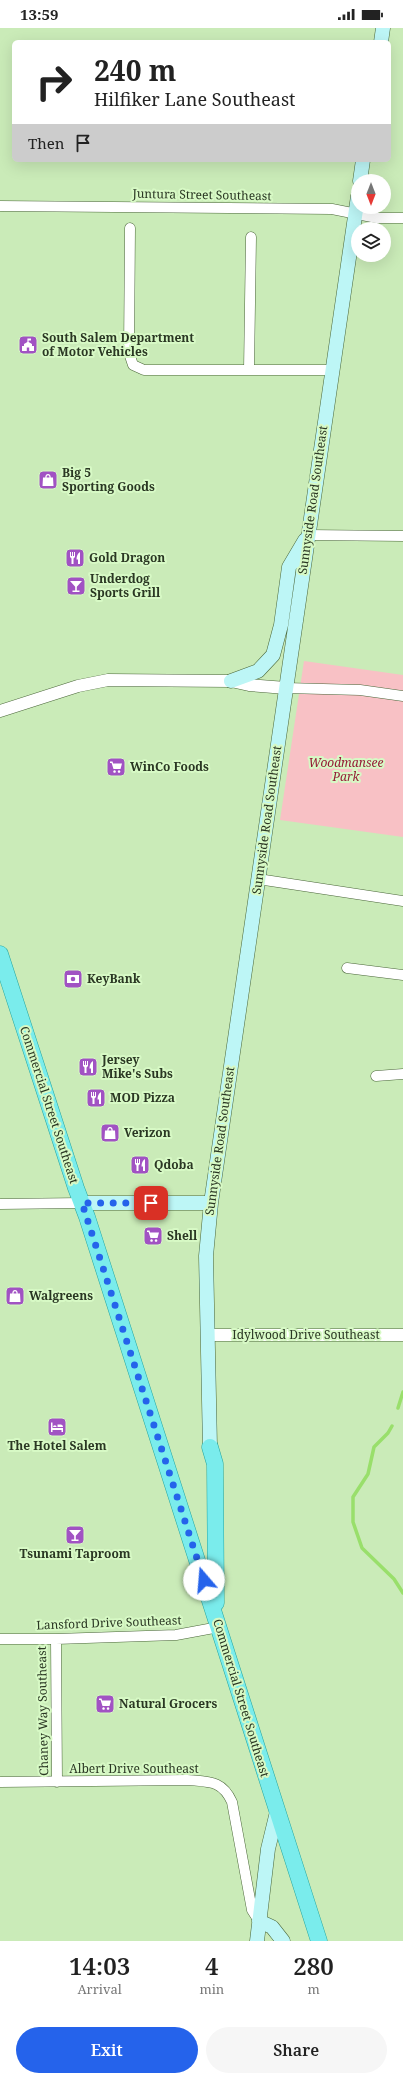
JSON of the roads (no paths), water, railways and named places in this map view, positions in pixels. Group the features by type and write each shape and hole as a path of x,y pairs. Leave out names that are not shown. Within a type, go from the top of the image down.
{"main road":[{"path":"381,40 383,28"},
{"path":"361,174 363,162"},
{"name":"Sunnyside Road Southeast","path":"210,1447 209,1336 206,1256 211,1203 355,214"},
{"path":"231,681 258,671 273,655 281,626 289,567 308,535"},
{"name":"Commercial Street Southeast","path":"0,954 82,1203 319,1941"},
{"path":"82,1203 211,1203"},
{"path":"210,1447 214,1464 217,1623"},
{"path":"257,1941 268,1849 277,1812"},
{"path":"259,1921 272,1927 283,1941"}],"street":[{"name":"Juntura Street Southeast","path":"0,206 332,209 351,213"},
{"name":"Juntura Street Southeast","path":"355,214 378,218 403,218"},
{"path":"130,228 129,353 133,365 144,370 332,370"},
{"path":"249,370 251,237"},
{"path":"308,535 403,536"},
{"path":"0,711 78,686 108,680 231,681 248,685 286,688 360,690 403,696"},
{"path":"258,879 403,901"},
{"path":"347,968 403,975"},
{"path":"376,1076 403,1074"},
{"path":"0,1204 82,1203"},
{"name":"Idylwood Drive Southeast","path":"209,1336 403,1335"},
{"name":"Lansford Drive Southeast","path":"0,1639 56,1639 176,1635 217,1623"},
{"name":"Chaney Way Southeast","path":"56,1639 57,1782"},
{"name":"Albert Drive Southeast","path":"0,1782 187,1780 214,1783 221,1786 229,1796 234,1808 252,1910 259,1921"}],"waterway":[{"path":"398,1408 403,1392"},
{"path":"392,1426 388,1433 374,1447 368,1474 353,1497 353,1522 362,1548 394,1579 403,1593"}],"place":[{"name":"South Salem Department of Motor Vehicles","path":"28,345"},
{"name":"Big 5 Sporting Goods","path":"48,480"},
{"name":"Gold Dragon","path":"75,558"},
{"name":"Underdog Sports Grill","path":"76,586"},
{"name":"WinCo Foods","path":"116,767"},
{"name":"KeyBank","path":"73,979"},
{"name":"Jersey Mike's Subs","path":"88,1067"},
{"name":"MOD Pizza","path":"96,1098"},
{"name":"Verizon","path":"110,1133"},
{"name":"Qdoba","path":"140,1165"},
{"name":"Shell","path":"153,1236"},
{"name":"Walgreens","path":"15,1296"},
{"name":"The Hotel Salem","path":"57,1427"},
{"name":"Tsunami Taproom","path":"75,1535"},
{"name":"Natural Grocers","path":"105,1704"}],"park label":[{"name":"Woodmansee Park","path":"346,770"}]}
